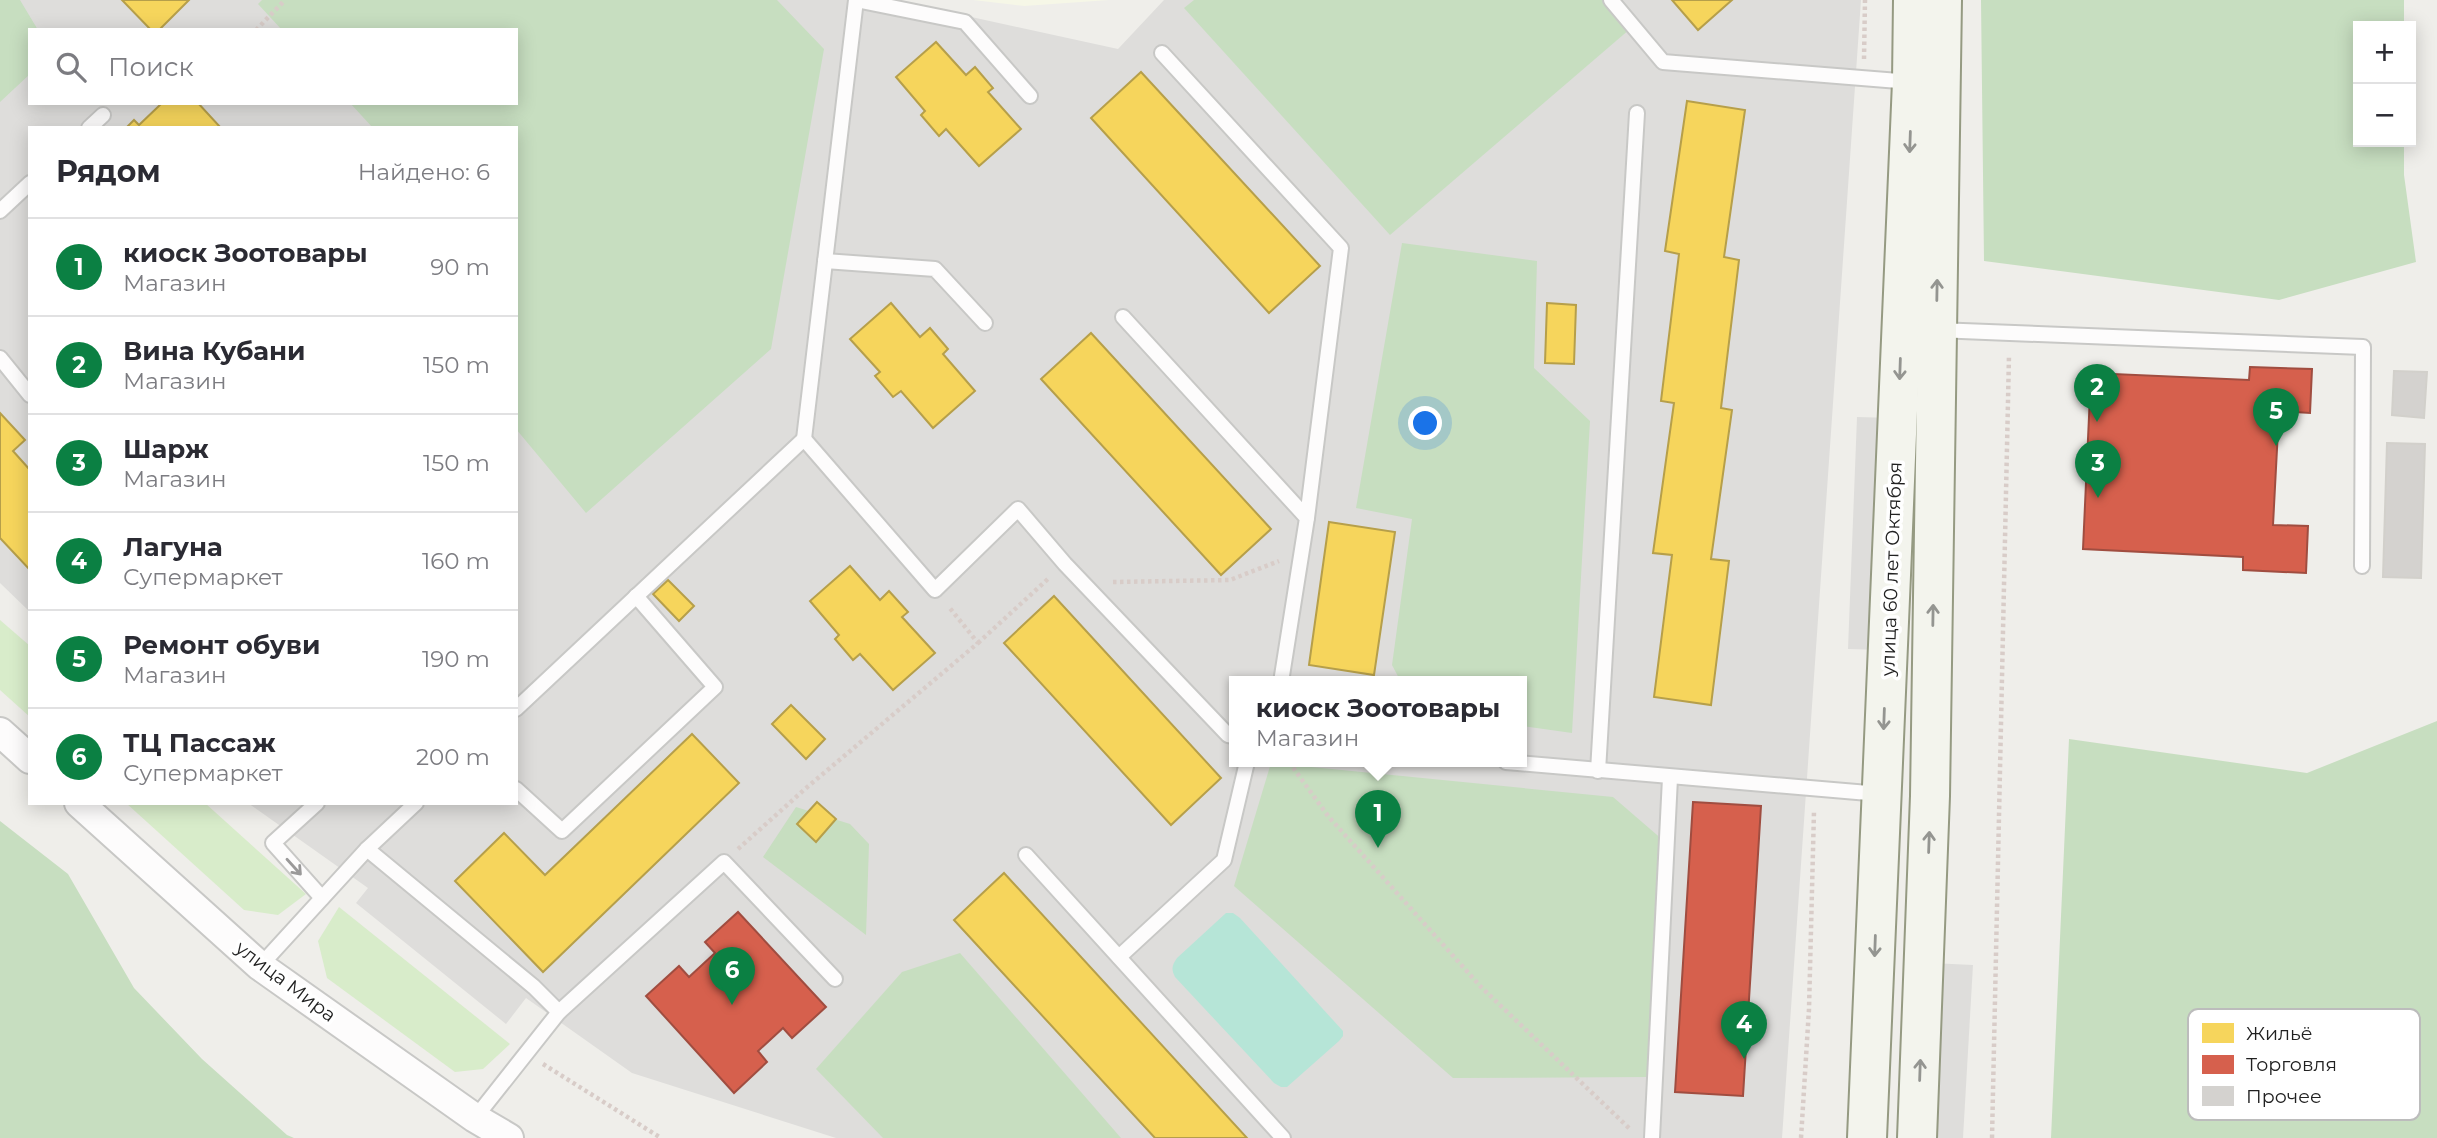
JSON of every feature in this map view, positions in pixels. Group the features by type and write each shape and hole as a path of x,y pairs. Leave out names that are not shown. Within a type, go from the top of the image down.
{"main road":[{"name":"улица 60 лет Октября","path":"1913,0 1926,82 1936,330 1930,796 1917,1138"},
{"name":"улица 60 лет Октября","path":"1867,1138 1881,794 1926,82 1942,0"},
{"path":"1881,794 1930,796"}],"street":[{"path":"0,732 28,757"},
{"name":"улица Мира","path":"81,805 260,965 475,1118 509,1138"}],"lane":[{"path":"518,707 804,439 856,0 965,22 1030,96"},
{"path":"1611,0 1663,62 1926,82"},
{"path":"1162,53 1341,248 1307,518 1282,676"},
{"path":"1598,771 1637,113"},
{"path":"91,126 103,115"},
{"path":"0,211 28,185"},
{"path":"825,261 934,269 985,323"},
{"path":"1123,317 1307,518"},
{"path":"1936,330 2363,347 2362,566"},
{"path":"0,358 28,393"},
{"path":"804,439 935,590 1018,509 1065,564 1229,735"},
{"path":"518,791 562,831 715,687 636,596"},
{"path":"1527,764 1881,794"},
{"path":"1119,957 1224,860 1246,767"},
{"path":"1652,1138 1670,778"},
{"path":"315,805 273,843 322,898"},
{"path":"260,965 367,849 414,805"},
{"path":"367,849 534,987 559,1012"},
{"path":"1026,855 1283,1138"},
{"path":"475,1118 559,1012 724,862 835,979"}],"path":[{"path":"258,28 285,0"},
{"path":"1863,78 1865,0"},
{"path":"1992,1138 2010,333"},
{"path":"1083,583 1230,580 1300,554"},
{"path":"724,862 805,789 978,643 1065,564"},
{"path":"935,590 978,643"},
{"path":"1293,767 1328,816 1481,987 1639,1138"},
{"path":"1801,1138 1809,1009 1814,789"},
{"path":"527,1053 661,1138"}],"shaded area":[{"path":"0,0 894,0 1118,49 1164,0 1861,0 1782,1138 836,1138 632,1073 526,998 506,1024 356,903 368,888 251,805 518,805 518,126 28,126 28,610 0,583"},
{"path":"973,0 1109,0 1024,6"},
{"path":"1857,417 1893,418 1884,650 1848,649"},
{"path":"1931,963 1973,965 1963,1138 1922,1138"}],"green space":[{"path":"0,0 20,0 37,28 28,28 28,76 0,102"},
{"path":"262,0 777,0 824,49 771,349 586,513 518,431 518,126 371,126 352,105 518,105 518,28 280,28 258,4"},
{"path":"1194,0 1605,0 1630,29 1390,235 1184,8"},
{"path":"1981,0 2404,0 2404,21 2353,21 2353,147 2404,147 2404,175 2416,262 2279,300 1984,261"},
{"path":"1402,243 1537,261 1534,368 1590,421 1572,733 1527,727 1527,676 1398,676 1392,665 1412,519 1356,508"},
{"path":"0,620 28,644 28,715 0,690"},
{"path":"2437,721 2437,1138 2051,1138 2069,739 2307,773"},
{"path":"1270,767 1311,767 1613,797 1664,841 1648,1077 1453,1078 1234,886"},
{"path":"128,805 207,805 306,894 278,915 244,910"},
{"path":"796,807 850,824 869,844 866,935 763,857"},
{"path":"0,821 68,874 134,988 202,1059 287,1135 294,1138 0,1138"},
{"path":"339,907 510,1044 483,1069 455,1072 327,978 318,941"},
{"path":"1226,913 1233,913 1240,918 1343,1031 1339,1041 1287,1087 1274,1083 1175,977 1173,967 1177,958"},
{"path":"960,953 1121,1138 883,1138 816,1069 902,972"}],"building: Жильё":[{"path":"122,0 189,0 161,28 149,28"},
{"path":"1672,0 1732,0 1698,30"},
{"path":"936,42 966,75 975,67 993,88 988,92 1021,129 979,166 946,129 939,136 921,115 925,111 896,77"},
{"path":"1141,72 1320,266 1269,313 1091,118"},
{"path":"1687,101 1745,110 1724,257 1739,260 1721,408 1732,410 1711,559 1729,561 1711,705 1654,697 1672,555 1653,553 1674,403 1661,401 1679,254 1665,251"},
{"path":"160,105 200,105 219,126 128,126 134,120 139,125"},
{"path":"891,303 920,337 930,328 948,349 943,354 975,391 933,428 901,391 893,397 875,376 880,372 850,339"},
{"path":"1547,303 1576,305 1574,364 1545,363"},
{"path":"1091,333 1271,529 1221,575 1041,379"},
{"path":"0,413 25,440 13,451 28,468 28,568 0,538"},
{"path":"1329,522 1395,532 1374,675 1309,665"},
{"path":"850,566 880,600 889,591 908,612 902,617 935,653 893,690 860,654 853,660 835,639 839,635 810,601"},
{"path":"668,580 694,606 679,621 653,594"},
{"path":"1054,596 1221,778 1171,825 1004,643"},
{"path":"791,705 825,739 806,759 772,724"},
{"path":"692,734 739,783 543,972 455,881 504,833 545,875"},
{"path":"817,802 836,819 816,842 797,824"},
{"path":"1004,873 1247,1138 1155,1138 954,920"}],"building: Торговля":[{"path":"2250,367 2312,369 2310,413 2279,411 2273,525 2308,526 2306,573 2243,570 2243,557 2083,549 2091,373 2249,380"},
{"path":"1693,802 1761,806 1743,1096 1675,1092"},
{"path":"738,912 826,1007 792,1038 783,1028 758,1051 767,1062 734,1093 646,996 679,966 689,977 715,953 705,942"}],"building: Прочее":[{"path":"2394,371 2427,372 2424,418 2392,415"},
{"path":"2387,443 2425,444 2421,578 2383,577"}],"place":[{"name":"Вина Кубани","path":"2097,422"},
{"name":"Ремонт обуви","path":"2276,446"},
{"name":"Шарж","path":"2098,498"},
{"name":"киоск Зоотовары","path":"1378,848"},
{"name":"ТЦ Пассаж","path":"732,1005"},
{"name":"Лагуна","path":"1744,1059"}]}
